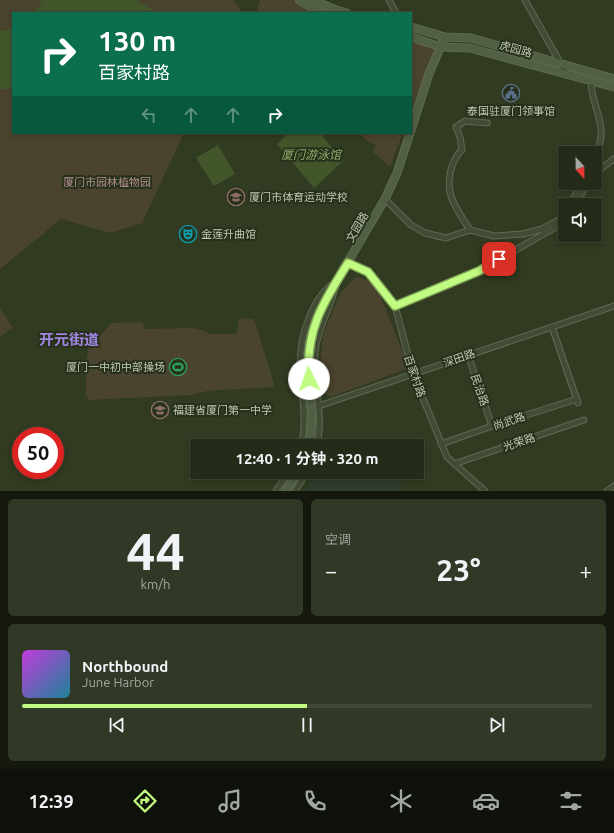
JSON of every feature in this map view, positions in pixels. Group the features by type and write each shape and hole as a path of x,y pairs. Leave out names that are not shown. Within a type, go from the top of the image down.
{"main road":[{"path":"299,0 302,4 319,12"},
{"path":"312,0 343,12"},
{"name":"虎园路","path":"412,27 445,37 471,38 614,79"},
{"name":"虎园路","path":"412,37 441,47 470,48 567,76 614,87"},
{"path":"412,127 429,74 445,37"},
{"name":"文园路","path":"310,439 312,419 308,351 312,330 320,309 385,199 397,173 410,134"},
{"path":"286,491 294,479"}],"street":[{"path":"389,0 395,12"},
{"path":"525,0 567,76"},
{"path":"591,81 591,92 599,111 602,129 598,146"},
{"path":"470,230 454,205 448,180 456,155 462,150 456,127 465,121 487,123"},
{"path":"602,168 614,159"},
{"path":"385,199 411,225 425,233 446,238 470,230 494,236 523,234 542,229 558,220"},
{"path":"395,306 479,271 558,226"},
{"name":"百家村路","path":"348,263 368,272 395,306 413,374 446,457 485,491"},
{"path":"318,439 318,406 315,351 319,332 333,300 337,280"},
{"path":"303,439 304,411 300,367 301,350 305,329 314,306 322,293 337,280"},
{"name":"深田路","path":"304,411 614,306"},
{"name":"尚武路","path":"441,444 492,426 578,401 552,327"},
{"name":"民治路","path":"468,355 492,426"},
{"name":"光荣路","path":"454,464 584,420"},
{"path":"276,491 284,479"},
{"path":"295,491 303,479"},
{"path":"607,491 614,486"}],"shaded area":[{"path":"314,479 398,479 403,491 303,491"}],"green space":[{"name":"厦门市园林植物园","path":"0,0 234,0 240,12 12,12 12,134 184,134 142,223 110,233 61,219 0,269"},
{"path":"260,0 295,0 310,12 256,12"},
{"path":"412,40 437,45 412,110"},
{"path":"362,134 403,134 390,167 373,152 376,145 364,139"},
{"path":"357,276 376,285 409,368 331,397 322,392 319,374 323,335 341,292"},
{"path":"0,308 13,328 0,337"},
{"name":"厦门一中初中部操场","path":"239,318 254,319 275,387 207,391 192,395 88,400 88,397 86,397 86,364 89,346 112,323 143,322 144,329 192,328 211,334 237,334"}],"water":[{"path":"39,0 136,0 157,12 34,12 42,3"},
{"path":"12,29 12,89 0,89 0,31"},
{"name":"厦门游泳馆","path":"288,134 321,134 343,161 314,188 277,144"},
{"path":"218,145 235,174 214,186 196,158"}],"place":[{"name":"泰国驻厦门领事馆","path":"511,93"},
{"name":"厦门市体育运动学校","path":"236,197"},
{"name":"金莲升曲馆","path":"188,234"},
{"name":"厦门一中初中部操场","path":"178,367"},
{"name":"福建省厦门第一中学","path":"160,410"}],"district":[{"name":"开元街道","path":"69,339"}],"route":[{"path":"309,379 308,351 312,330 320,309 348,263 368,272 395,306 479,271 499,259"}]}
